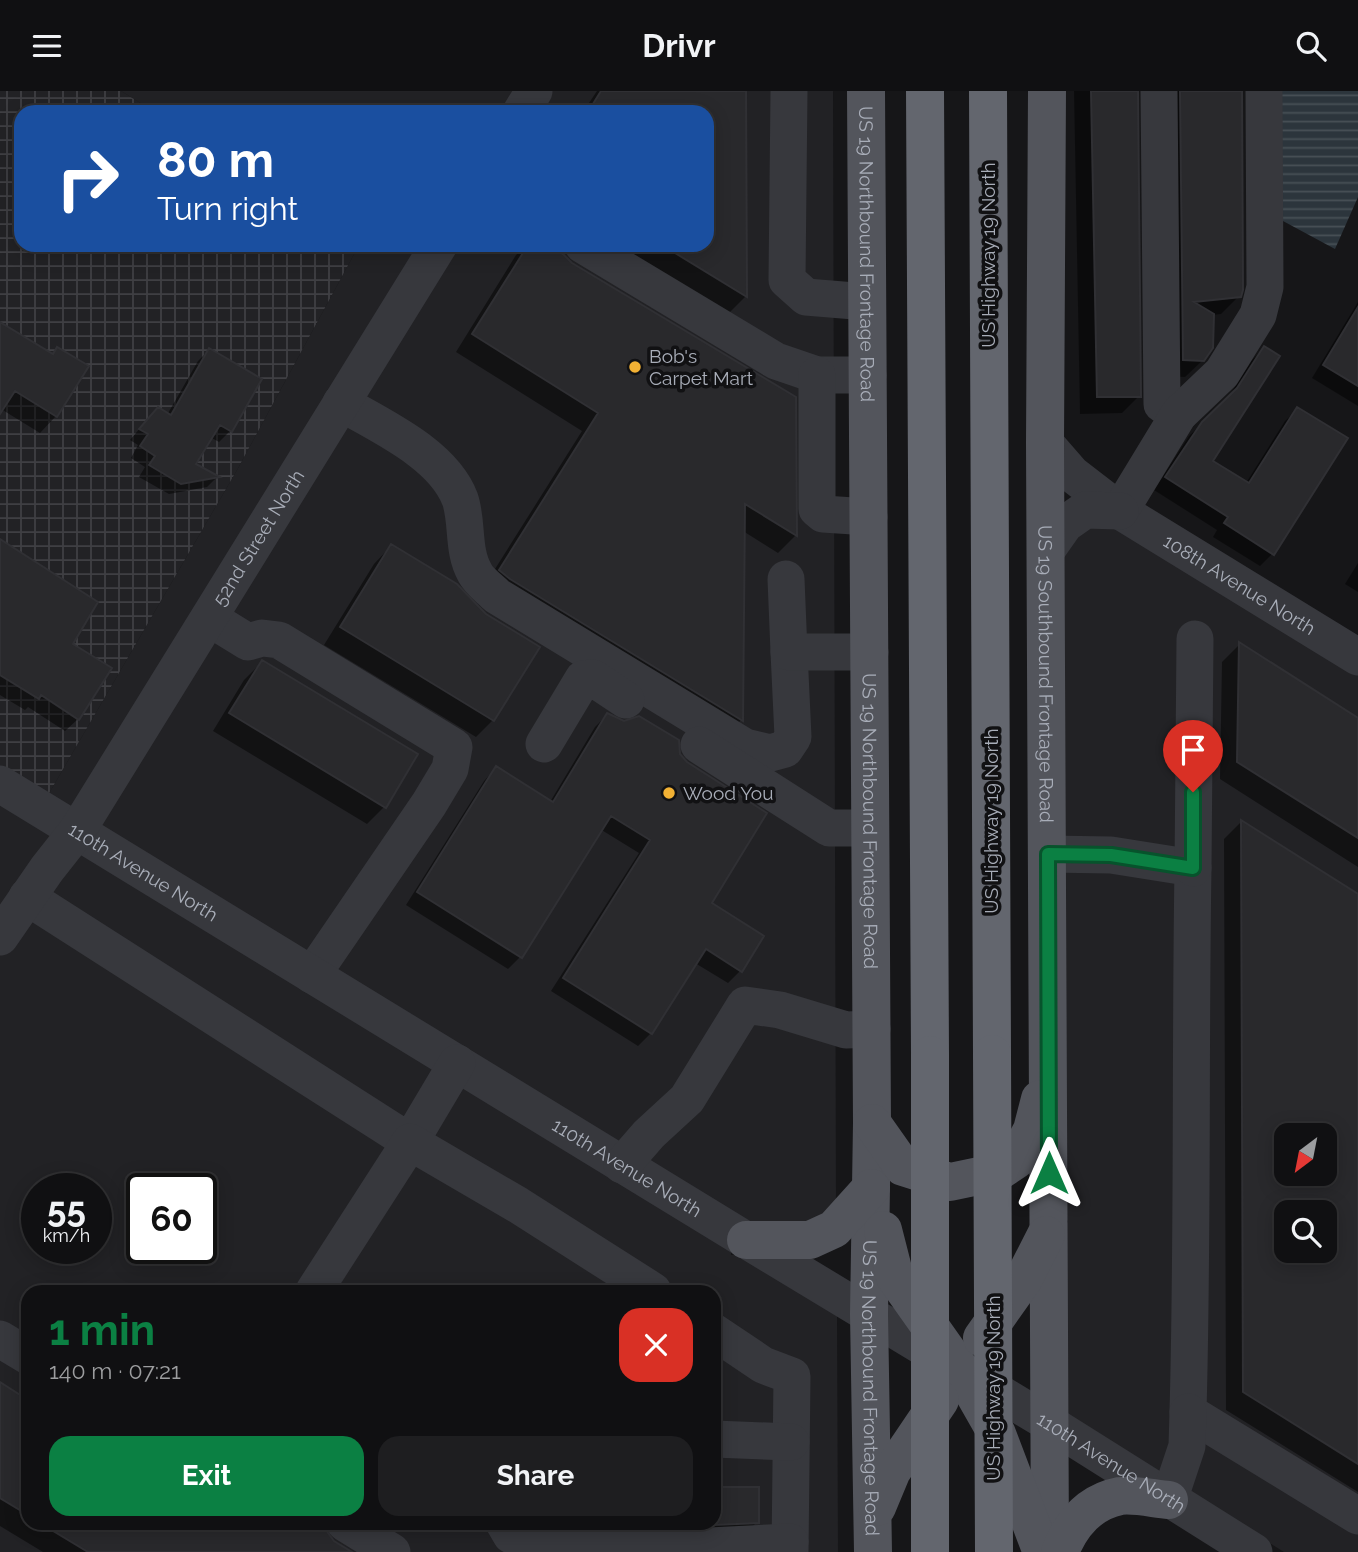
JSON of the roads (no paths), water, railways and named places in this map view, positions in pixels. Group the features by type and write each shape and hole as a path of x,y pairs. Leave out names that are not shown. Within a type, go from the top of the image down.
{"highway":[{"path":"925,91 930,1552"},
{"name":"US Highway 19 North","path":"988,91 994,1552"}],"main road":[{"name":"US 19 Northbound Frontage Road","path":"866,91 872,1029 869,1314 873,1536"},
{"name":"US 19 Southbound Frontage Road","path":"1047,91 1045,443 1050,1552"},
{"path":"872,1123 903,1167 950,1182 998,1172 1016,1160 1031,1130 1049,1061"},
{"path":"746,1240 810,1240 834,1229 871,1188"},
{"path":"871,1188 895,1277 960,1369 997,1434 1042,1552"},
{"path":"873,1536 892,1471 1023,1280 1049,1229"},
{"path":"1060,1552 1068,1530 1088,1508 1121,1496 1170,1500"}],"street":[{"path":"789,91 787,280 806,297 867,302"},
{"path":"1159,91 1162,404 1179,414"},
{"path":"1046,551 1065,524 1085,510 1121,511 1179,414 1222,373 1258,315 1265,287 1264,91"},
{"name":"52nd Street North","path":"0,937 77,831 435,252"},
{"path":"595,252 776,361 817,375 868,375"},
{"path":"817,375 817,509 823,514 869,517"},
{"path":"341,403 406,441 445,473 460,500 466,543 475,573 497,596 745,747 770,753 785,749 793,737 786,579"},
{"name":"108th Avenue North","path":"1045,443 1072,474 1121,511 1358,657"},
{"path":"209,618 248,642 262,638 279,640 454,747 450,769 429,804 312,975"},
{"path":"1170,1500 1187,1446 1188,1412 1192,1261 1190,1058 1195,639"},
{"path":"789,652 870,652"},
{"path":"544,744 583,679 593,678 830,828 870,828"},
{"name":"110th Avenue North","path":"0,784 1049,1423 1254,1552"},
{"path":"1048,854 1111,855 1193,868"},
{"path":"27,897 410,1142 518,1205 635,1285"},
{"path":"622,1164 649,1133 687,1099 745,1005 780,1010 846,1030 872,1029"},
{"path":"318,1285 410,1142 457,1063"},
{"path":"508,1530 510,1535 536,1544 639,1541 689,1547 790,1547 792,1376 764,1365 721,1337"},
{"path":"0,1339 21,1352"},
{"path":"721,1365 764,1365"},
{"path":"1188,1412 1358,1516"},
{"path":"721,1439 791,1442"},
{"path":"357,1530 393,1552"}],"place":[{"name":"Bob's Carpet Mart","path":"635,367"},
{"name":"Wood You","path":"669,793"}]}
